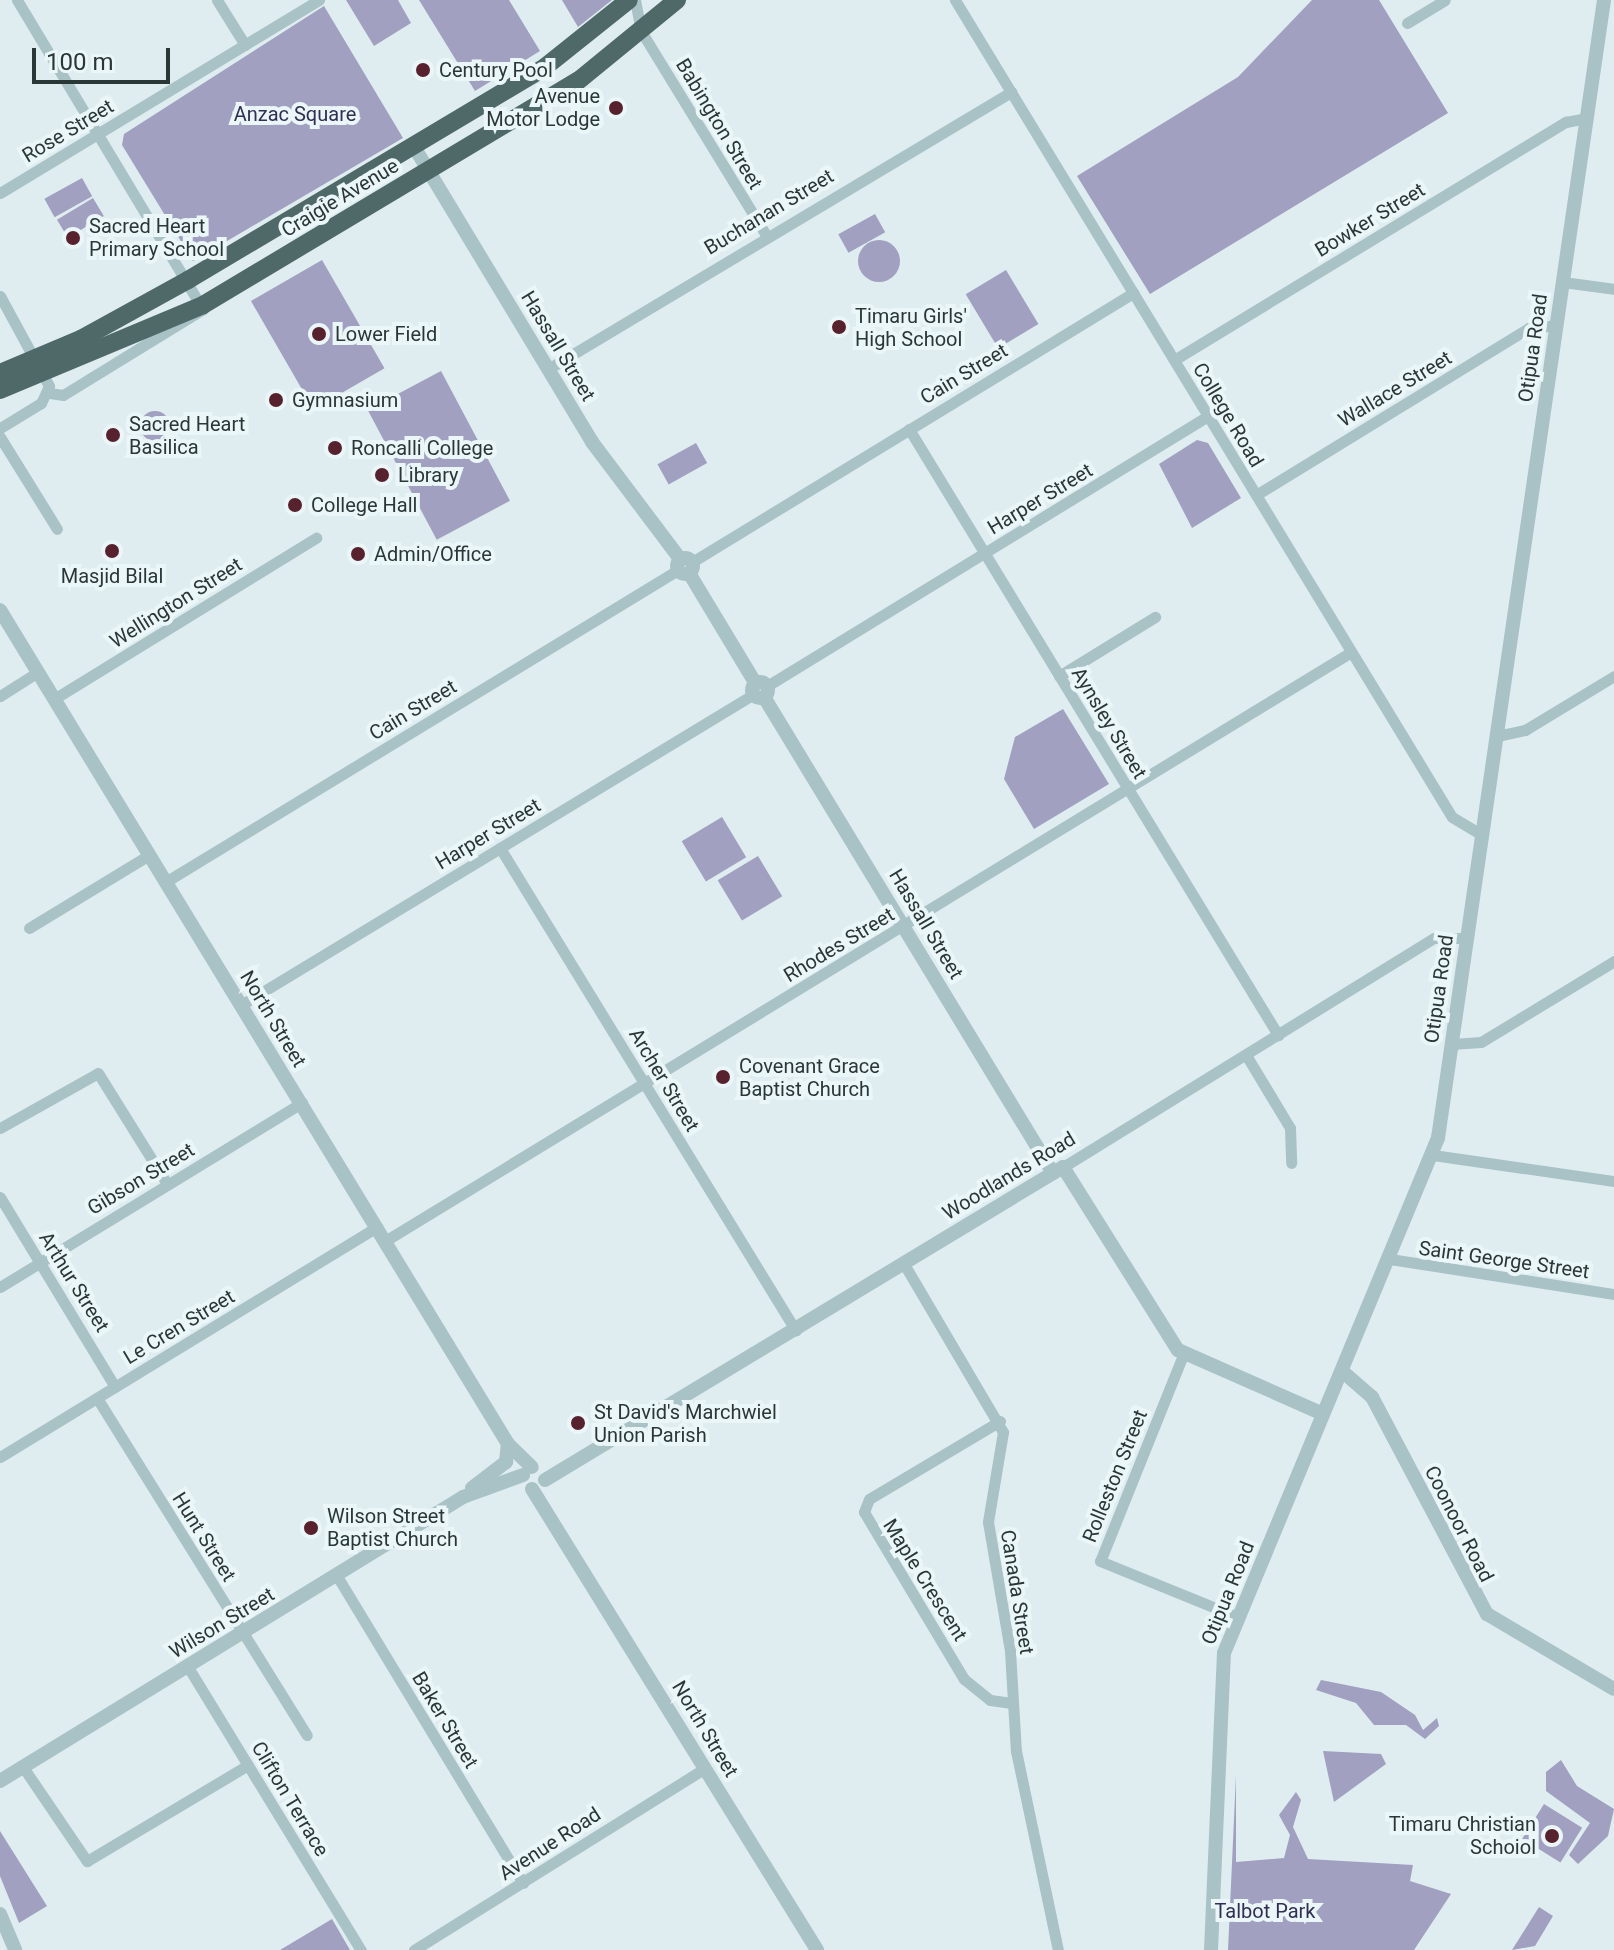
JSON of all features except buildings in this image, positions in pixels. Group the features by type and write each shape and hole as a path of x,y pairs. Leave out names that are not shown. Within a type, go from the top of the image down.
{"highway":[{"name":"Craigie Avenue","path":"0,390 565,54 632,0"},
{"name":"Craigie Avenue","path":"0,373 41,365 203,305 578,81 677,0"}],"street":[{"path":"0,428 48,393 63,395 191,321 203,305 17,0"},
{"path":"217,0 245,45"},
{"name":"Rose Street","path":"0,193 319,0"},
{"path":"632,0 641,31"},
{"name":"College Road","path":"955,0 1458,825 1482,835"},
{"path":"1407,23 1445,0"},
{"name":"Otipua Road","path":"1211,1950 1220,1674 1238,1617 1433,1155 1452,1044 1586,118 1607,6"},
{"name":"Babington Street","path":"641,31 766,235"},
{"name":"Buchanan Street","path":"548,369 766,235 1011,92"},
{"name":"Bowker Street","path":"1174,360 1566,122 1586,118"},
{"name":"Hassall Street","path":"413,145 612,472 685,566 904,926 1058,1170 1183,1355"},
{"path":"1563,282 1614,289"},
{"name":"Cain Street","path":"167,881 1133,293"},
{"path":"0,296 41,365 48,393"},
{"name":"Wallace Street","path":"1256,495 1529,328 1556,325"},
{"name":"Harper Street","path":"241,1005 1208,416"},
{"name":"Aynsley Street","path":"909,429 1278,1035"},
{"path":"0,437 57,529"},
{"name":"Wellington Street","path":"54,699 316,538"},
{"name":"North Street","path":"0,610 510,1447 533,1478 559,1528 817,1950"},
{"path":"1059,676 1155,617"},
{"name":"Rhodes Street","path":"385,1241 1351,652"},
{"path":"0,696 38,672"},
{"path":"1497,736 1525,730 1614,676"},
{"name":"Archer Street","path":"500,848 796,1331"},
{"path":"29,928 149,855"},
{"name":"Woodlands Road","path":"533,1478 575,1464 1434,938 1466,938"},
{"path":"1452,1044 1477,1044 1614,961"},
{"path":"1246,1055 1290,1128 1291,1163"},
{"path":"0,1128 98,1073 167,1184"},
{"name":"Gibson Street","path":"0,1287 302,1103"},
{"path":"1433,1155 1614,1181"},
{"name":"Arthur Street","path":"0,1197 115,1387"},
{"name":"Le Cren Street","path":"0,1457 377,1227"},
{"name":"Saint George Street","path":"1390,1259 1614,1294"},
{"name":"Canada Street","path":"904,1264 1000,1421 1003,1452 988,1522 1012,1703 1058,1950"},
{"path":"1183,1355 1323,1414"},
{"name":"Rolleston Street","path":"1183,1355 1100,1561 1238,1617"},
{"name":"Coonoor Road","path":"1342,1371 1372,1397 1487,1614 1614,1689"},
{"name":"Hunt Street","path":"97,1398 307,1735"},
{"name":"Maple Crescent","path":"1000,1421 869,1499 864,1512 964,1679 982,1696 1012,1703"},
{"name":"Wilson Street","path":"0,1781 463,1497 506,1462 510,1447"},
{"name":"Wilson Street","path":"463,1497 490,1486 533,1478"},
{"name":"Baker Street","path":"337,1576 523,1883"},
{"name":"Clifton Terrace","path":"188,1667 361,1950"},
{"path":"23,1767 87,1861 248,1765"},
{"name":"Avenue Road","path":"414,1950 705,1768"},
{"path":"0,1914 15,1950"}],"green space":[{"path":"346,0 398,0 411,23 374,46"},
{"path":"419,0 509,0 540,51 475,91"},
{"path":"562,0 612,0 578,27"},
{"path":"1312,0 1379,0 1448,113 1150,294 1077,176 1238,77"},
{"name":"Anzac Square","path":"324,6 403,138 193,261 122,145 124,134"},
{"path":"82,178 92,196 55,217 44,199"},
{"path":"93,198 104,216 68,238 57,220"},
{"path":"875,214 885,232 848,253 838,234"},
{"path":"879,240 894,246 900,261 894,276 879,282 864,276 858,261 864,246"},
{"name":"Lower Field","path":"322,260 384,368 313,409 251,301"},
{"path":"1006,270 1038,324 998,348 966,294"},
{"path":"441,371 510,501 437,540 368,410"},
{"path":"155,411 166,415 170,426 166,437 155,441 144,437 140,426 144,415"},
{"path":"1197,440 1208,443 1241,498 1192,528 1159,464"},
{"path":"696,443 707,463 669,484 658,464"},
{"path":"1063,709 1109,784 1034,829 1004,779 1015,737"},
{"path":"722,817 746,857 706,881 682,841"},
{"path":"758,856 782,896 742,920 718,880"},
{"path":"1321,1680 1381,1692 1415,1715 1423,1730 1437,1718 1439,1726 1425,1739 1406,1725 1374,1725 1356,1703 1316,1690"},
{"path":"1323,1751 1381,1754 1386,1764 1334,1802"},
{"path":"1561,1760 1577,1786 1614,1809 1608,1836 1578,1864 1569,1855 1590,1823 1546,1791 1546,1772"},
{"name":"Talbot Park","path":"1236,1775 1236,1862 1284,1858 1290,1835 1279,1815 1296,1792 1301,1800 1293,1827 1308,1859 1413,1865 1410,1881 1451,1894 1414,1950 1228,1950"},
{"path":"1544,1804 1582,1828 1560,1863 1522,1839"},
{"path":"0,1831 47,1906 19,1923 0,1876"},
{"path":"1539,1907 1553,1916 1535,1946 1512,1950"},
{"path":"332,1919 350,1950 280,1950"}],"place":[{"name":"Century Pool","path":"423,70"},
{"name":"Avenue Motor Lodge","path":"616,108"},
{"name":"Sacred Heart Primary School","path":"73,238"},
{"name":"Timaru Girls' High School","path":"839,327"},
{"name":"Lower Field","path":"319,334"},
{"name":"Gymnasium","path":"276,400"},
{"name":"Sacred Heart Basilica","path":"113,435"},
{"name":"Roncalli College","path":"335,448"},
{"name":"Library","path":"382,475"},
{"name":"College Hall","path":"295,505"},
{"name":"Masjid Bilal","path":"112,551"},
{"name":"Admin/Office","path":"358,554"},
{"name":"Covenant Grace Baptist Church","path":"723,1077"},
{"name":"St David's Marchwiel Union Parish","path":"578,1423"},
{"name":"Wilson Street Baptist Church","path":"311,1528"},
{"name":"Timaru Christian Schoiol","path":"1552,1836"}]}
